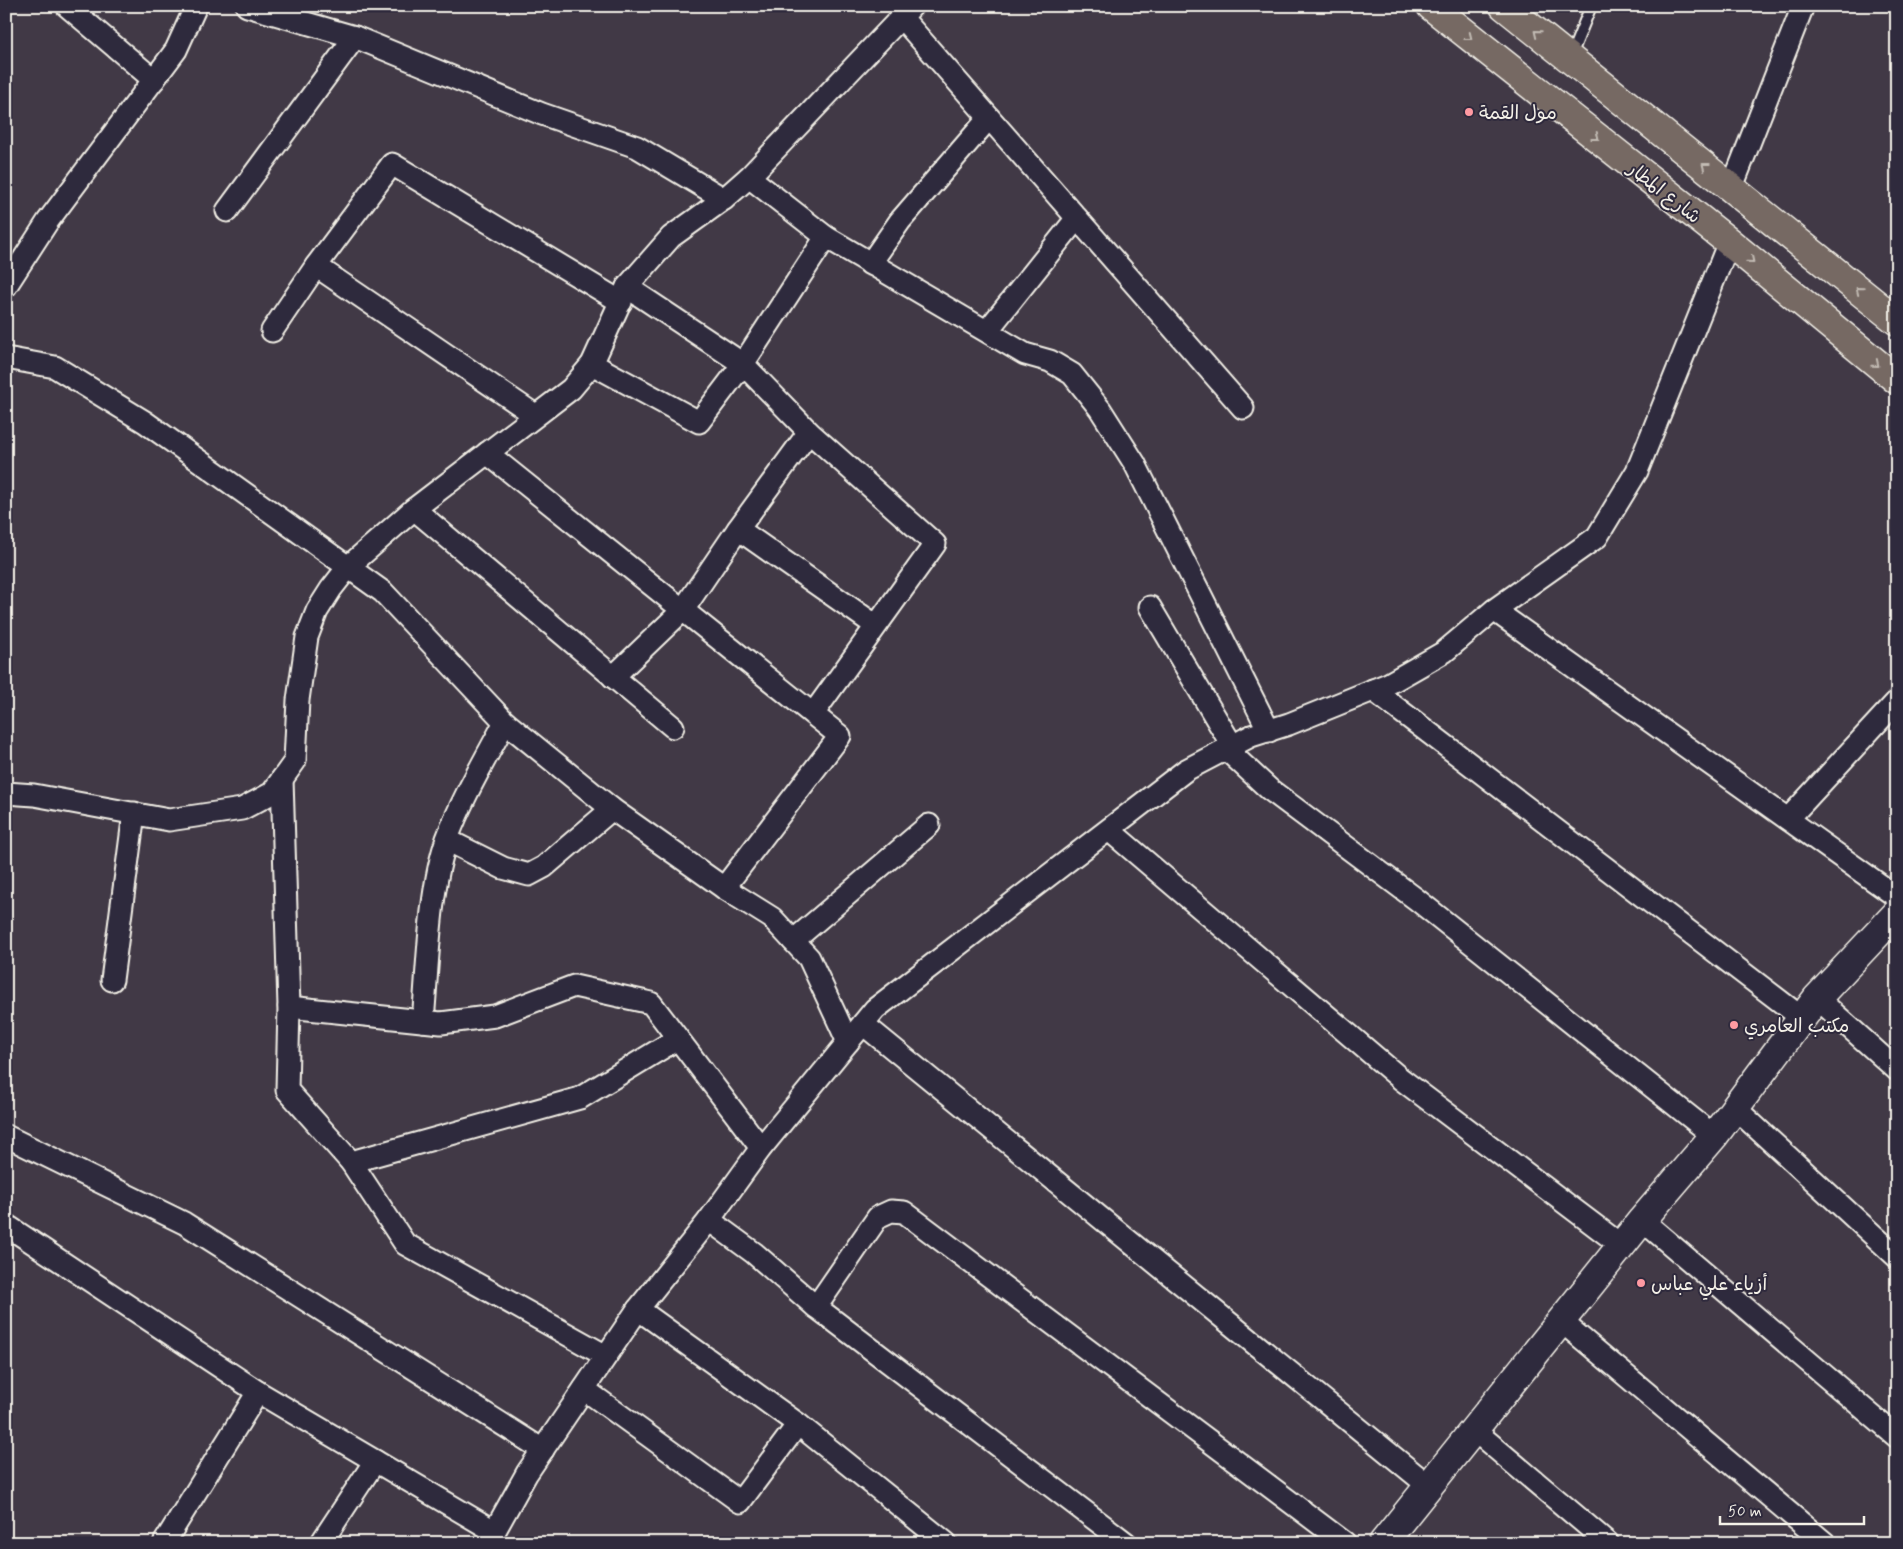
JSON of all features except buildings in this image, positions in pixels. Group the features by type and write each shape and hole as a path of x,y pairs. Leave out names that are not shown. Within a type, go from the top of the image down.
{"main road":[{"name":"شارع المطار","path":"1430,6 1729,242 1897,380"},
{"path":"1504,6 1897,321"}],"street":[{"path":"67,6 154,80"},
{"path":"6,286 48,221 176,50 196,6"},
{"path":"247,6 355,38 542,114 636,147 724,199"},
{"path":"1732,187 1803,6"},
{"path":"6,793 34,795 169,820 242,809 272,793 295,761 298,700 307,637 317,611 349,566 414,509 571,389 592,364 624,294 671,237 724,199 749,177 907,12 989,118 1243,408"},
{"path":"227,211 355,38"},
{"path":"870,264 900,221 989,118"},
{"path":"272,331 316,266 392,164 624,294 743,364 809,432 935,544 812,714"},
{"path":"749,177 826,237 870,264 1025,354 1050,361 1072,374 1100,409 1135,464 1269,731"},
{"path":"987,331 1077,218"},
{"path":"592,364 699,422 743,364 826,237"},
{"path":"6,1225 258,1392 375,1461 491,1537 543,1450 638,1309 709,1220 761,1148 875,1009 1186,770 1250,736 1269,731 1373,690 1444,652 1494,610 1597,538 1637,471 1729,242"},
{"path":"316,266 535,415"},
{"path":"6,358 55,367 145,422 384,592 505,722 612,809 724,888 772,918 809,958 848,1042"},
{"path":"613,677 683,610 738,529 809,432"},
{"path":"487,453 840,736 724,888"},
{"path":"414,509 673,727"},
{"path":"738,529 875,625"},
{"path":"1150,607 1230,748 1269,789 1416,899 1714,1136"},
{"path":"1494,610 1897,897"},
{"path":"1373,690 1897,1070"},
{"path":"1788,819 1897,701"},
{"path":"423,1021 436,891 447,840 466,794 505,722"},
{"path":"282,779 289,1007 287,1090 351,1162 405,1244 606,1356"},
{"path":"447,840 503,868 529,875 544,867 612,809"},
{"path":"112,980 134,814"},
{"path":"793,941 929,826"},
{"path":"1110,830 1401,1079 1622,1246"},
{"path":"1392,1540 1429,1486 1642,1220 1714,1136 1810,1008 1897,913"},
{"path":"289,1007 441,1023 496,1016 574,986 651,1004 761,1148"},
{"path":"863,1024 1429,1486"},
{"path":"351,1162 580,1098 677,1039"},
{"path":"1735,1108 1897,1257"},
{"path":"6,1136 184,1223 543,1450"},
{"path":"816,1307 878,1217 891,1211 904,1212 1346,1543"},
{"path":"709,1220 754,1254 816,1307 1126,1543"},
{"path":"1642,1220 1897,1437"},
{"path":"638,1309 798,1424 946,1543"},
{"path":"1561,1321 1826,1543"},
{"path":"584,1389 740,1502 798,1424"},
{"path":"164,1543 258,1392"},
{"path":"1474,1430 1608,1543"},
{"path":"321,1543 375,1461"}],"lane":[{"path":"1569,59 1591,6"}],"place":[{"name":"مول القمة","path":"1469,112"},
{"name":"مكتب العامري","path":"1734,1025"},
{"name":"أزياء علي عباس","path":"1641,1283"}]}
